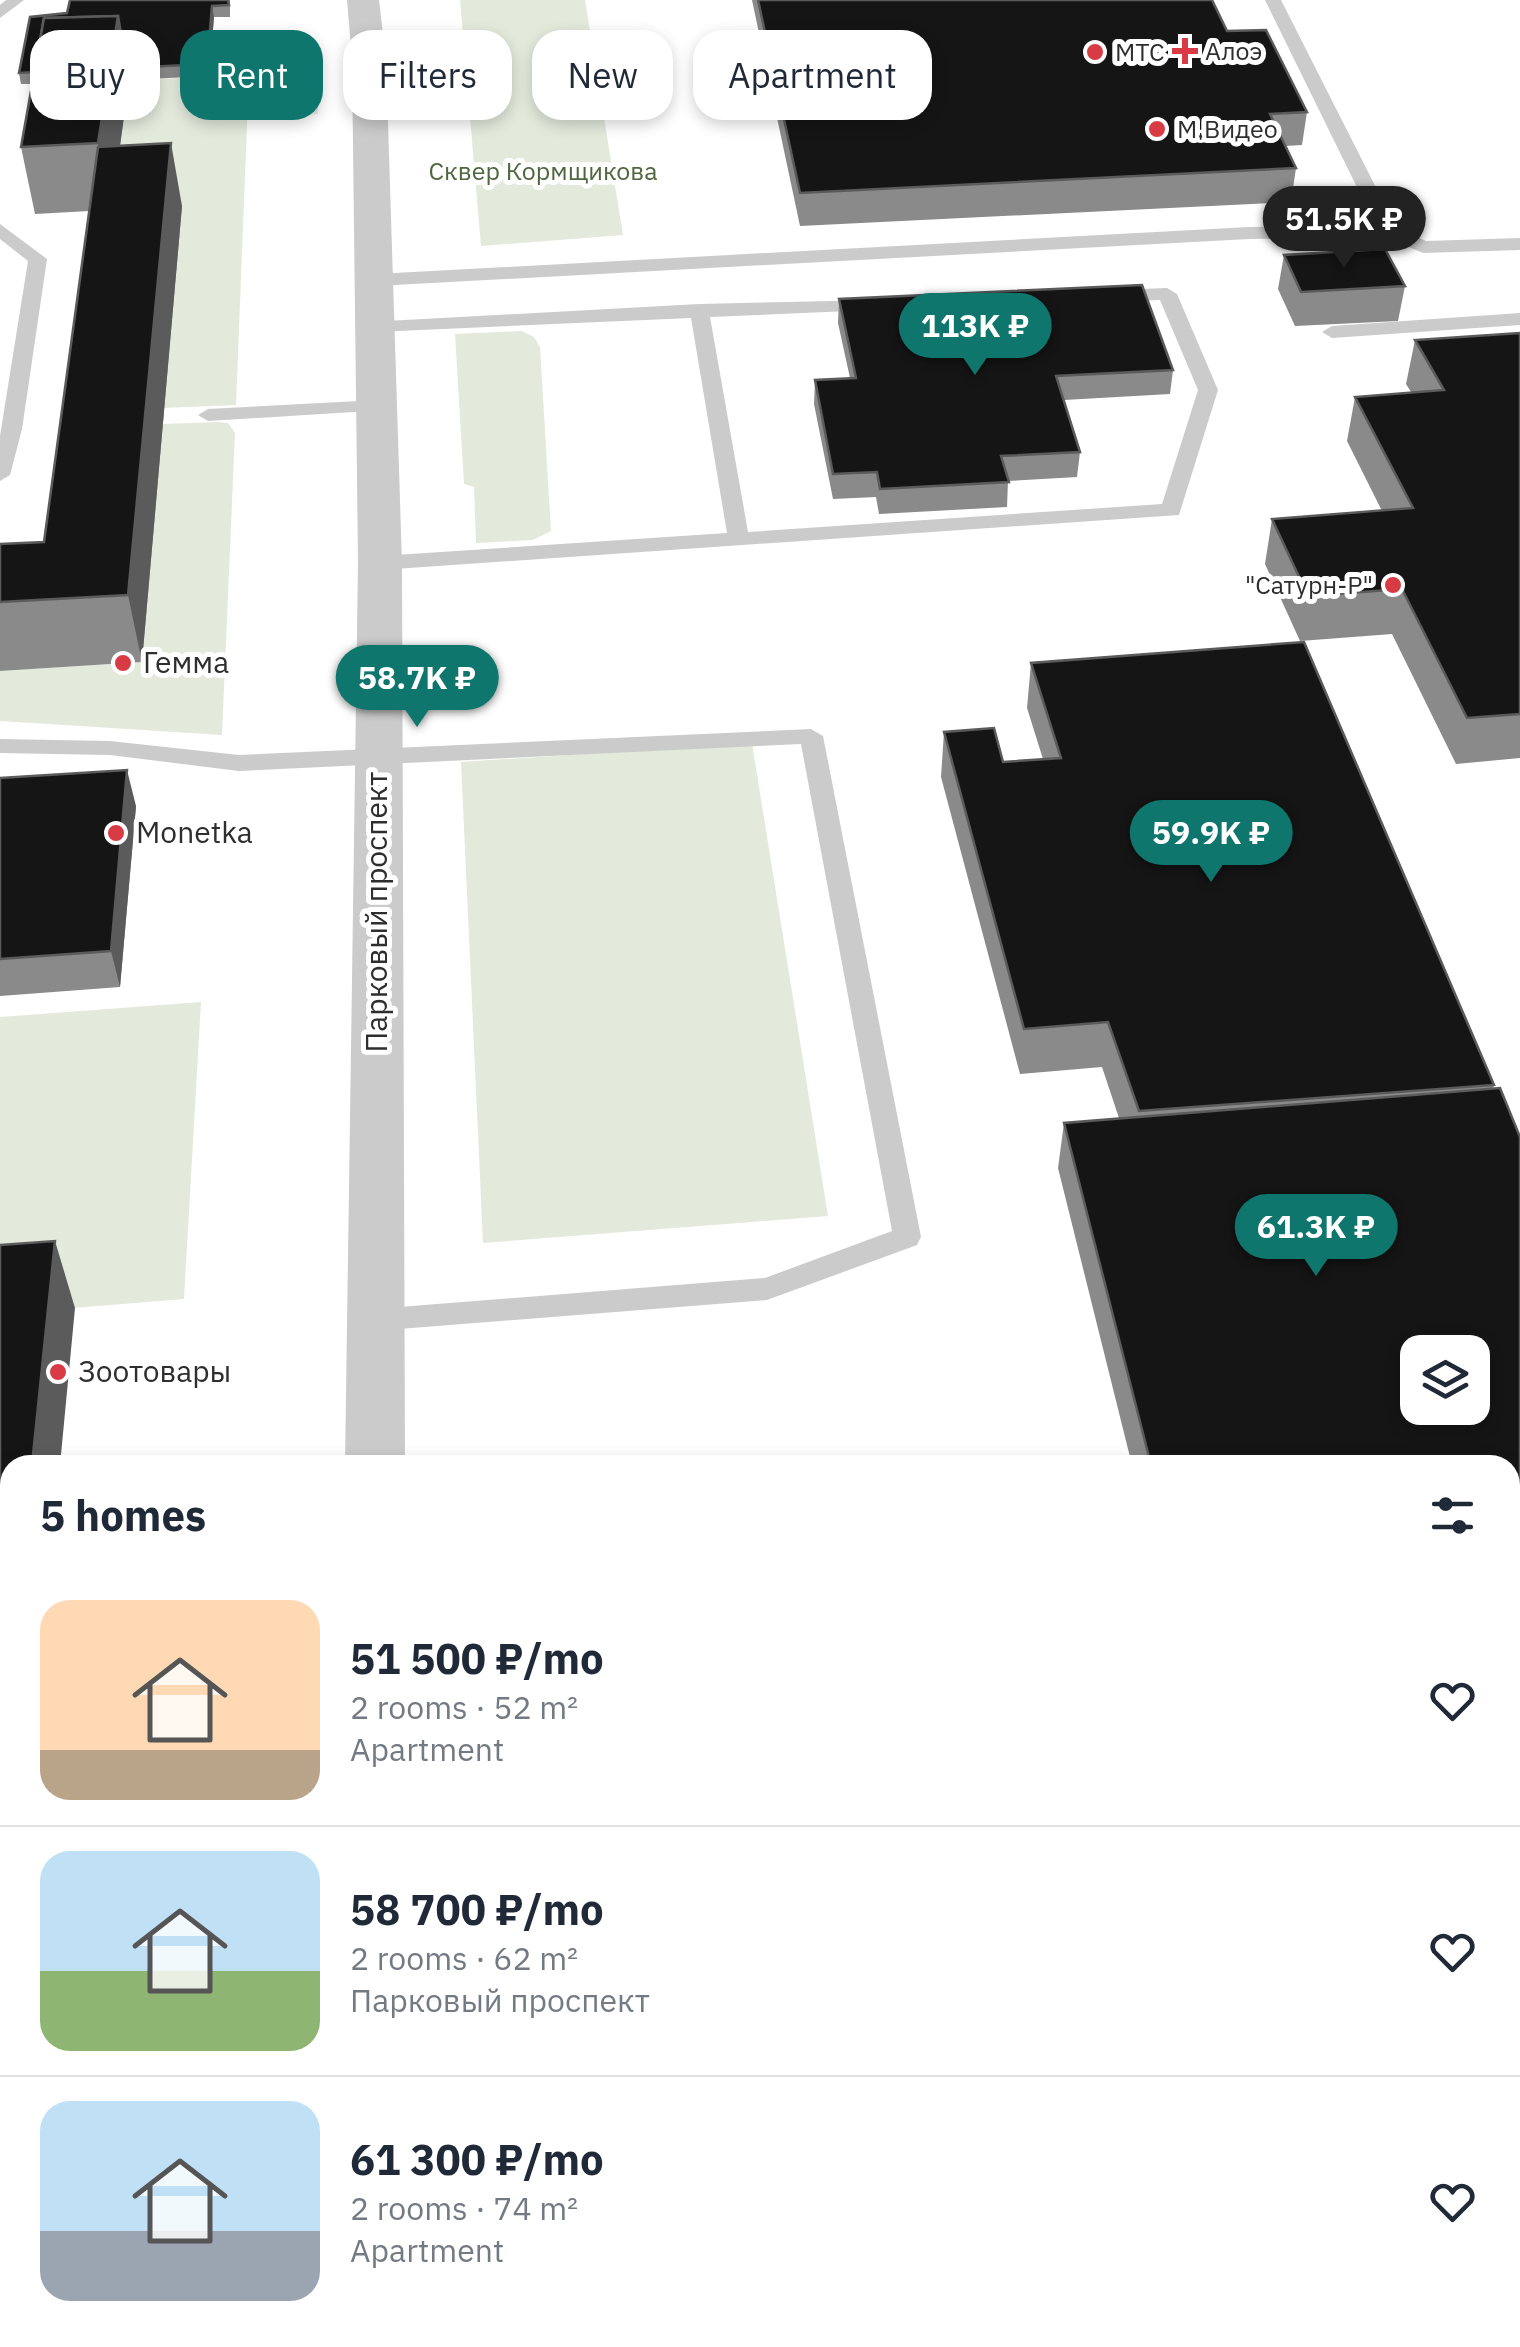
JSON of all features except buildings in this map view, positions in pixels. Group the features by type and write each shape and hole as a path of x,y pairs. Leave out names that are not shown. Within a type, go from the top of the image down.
{"street":[{"name":"Парковый проспект","path":"363,0 370,60 380,564 374,1455"}],"lane":[{"path":"0,13 16,0"},
{"path":"1273,0 1388,230"},
{"path":"0,230 38,259 12,429 0,476"},
{"path":"376,280 1248,233 1388,230 1423,247 1520,244"},
{"path":"380,564 1172,510 1208,390 1167,294 1089,297"},
{"path":"375,326 894,304"},
{"path":"699,310 738,538"},
{"path":"1332,332 1520,319"},
{"path":"208,415 378,406"},
{"path":"0,746 110,748 239,763 811,736 907,1237 767,1289 374,1320"}],"green space":[{"name":"Сквер Кормщикова","path":"460,0 585,0 590,30 532,30 532,120 604,120 623,235 481,246 470,120 512,120 512,30 463,30"},
{"path":"180,78 180,120 247,120 236,405 163,408 111,210 124,120 160,120 160,79"},
{"path":"522,331 534,337 540,347 551,531 533,540 476,543 474,487 464,484 455,334"},
{"path":"228,423 235,433 222,735 0,721 0,671 142,662 162,424"},
{"path":"752,743 828,1216 483,1243 461,762"},
{"path":"201,1002 184,1299 0,1314 0,1017"}],"place":[{"name":"Алоэ","path":"1185,51"},
{"name":"МТС","path":"1095,52"},
{"name":"М.Видео","path":"1157,129"},
{"name":"\"Сатурн-Р\"","path":"1393,585"},
{"name":"Гемма","path":"123,663"},
{"name":"Monetka","path":"116,833"},
{"name":"Зоотовары","path":"58,1372"}]}
